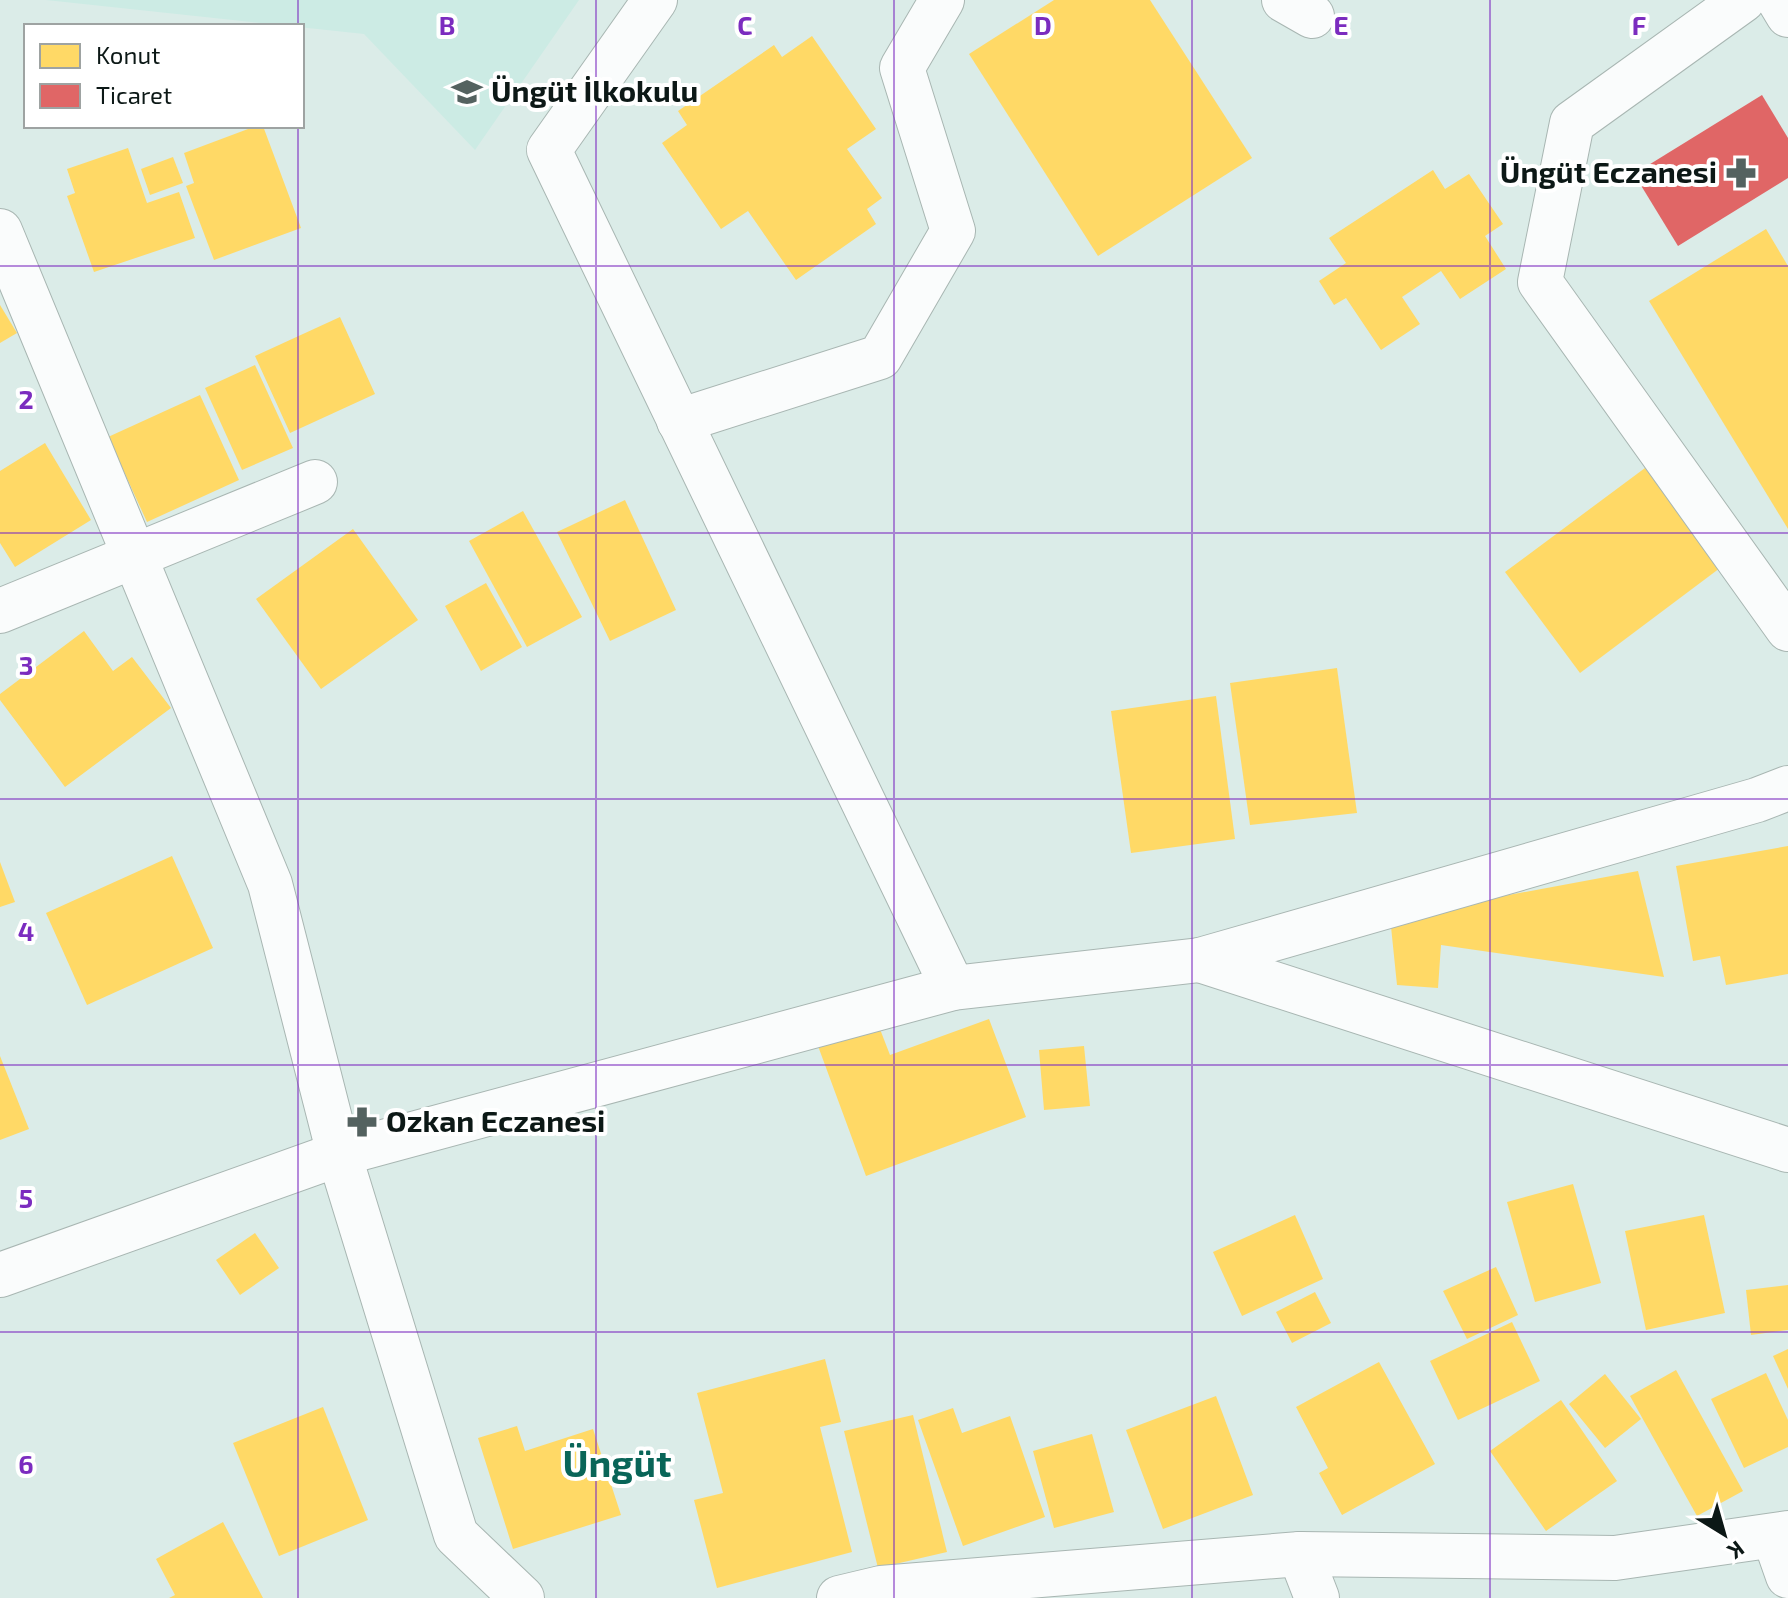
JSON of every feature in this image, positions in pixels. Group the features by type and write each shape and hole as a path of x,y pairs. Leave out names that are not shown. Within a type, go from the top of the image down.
{"street":[{"path":"655,0 549,150 953,988"},
{"path":"679,421 880,357 953,231 902,68 942,0"},
{"path":"1743,0 1572,123 1540,282 1788,629"},
{"path":"1779,0 1788,15"},
{"path":"0,231 270,884 339,1154 456,1535 522,1598"},
{"path":"0,611 315,482"},
{"path":"0,1275 339,1154 953,988 1200,960 1757,800 1788,788"},
{"path":"1200,960 1788,1150"},
{"path":"839,1598 881,1588 1300,1554 1615,1558 1781,1534 1788,1576"},
{"path":"1300,1554 1317,1598"}],"shaded area":[{"name":"Üngüt İlkokulu","path":"46,0 579,0 475,150 364,34 304,28 304,24 270,24"}],"building: Konut":[{"path":"1054,0 1150,0 1252,158 1098,256 969,54"},
{"path":"812,36 876,129 847,149 882,198 867,209 876,224 796,280 748,211 721,229 662,143 687,125 678,111 774,45 782,57"},
{"path":"251,128 264,128 301,228 214,260 186,186 194,183 184,153"},
{"path":"128,148 147,203 179,192 195,238 94,272 67,196 75,193 67,169"},
{"path":"173,157 183,183 150,195 141,169"},
{"path":"1433,170 1445,189 1469,174 1503,224 1485,236 1506,269 1460,299 1441,271 1402,297 1420,324 1381,350 1346,298 1334,305 1319,281 1346,263 1329,238"},
{"path":"1766,229 1788,266 1788,529 1649,301"},
{"path":"0,305 17,333 0,343"},
{"path":"340,317 375,394 290,433 255,356"},
{"path":"255,365 293,448 242,470 205,388"},
{"path":"200,395 239,480 147,522 108,437"},
{"path":"45,443 91,520 15,567 0,543 0,471"},
{"path":"1645,468 1720,568 1580,673 1505,572"},
{"path":"625,500 676,610 610,641 557,532"},
{"path":"523,511 582,617 527,647 469,541"},
{"path":"353,529 418,620 321,689 256,599"},
{"path":"486,583 522,647 481,671 445,606"},
{"path":"84,631 113,671 132,657 171,708 65,787 0,700 0,694"},
{"path":"1337,668 1357,813 1250,825 1230,683"},
{"path":"1216,696 1235,839 1131,853 1111,711"},
{"path":"1788,846 1788,974 1726,985 1720,956 1693,961 1676,866"},
{"path":"172,856 213,948 87,1005 46,913"},
{"path":"0,862 15,902 0,907"},
{"path":"1638,871 1664,977 1441,945 1438,988 1397,985 1390,917"},
{"path":"989,1019 1026,1117 866,1176 818,1046 878,1024 890,1055"},
{"path":"1084,1046 1090,1106 1044,1110 1039,1050"},
{"path":"0,1056 29,1129 0,1140"},
{"path":"1573,1184 1601,1283 1535,1302 1507,1202"},
{"path":"1295,1215 1323,1279 1242,1316 1213,1252"},
{"path":"1704,1215 1725,1313 1646,1330 1625,1231"},
{"path":"255,1233 279,1268 240,1295 216,1260"},
{"path":"1496,1267 1518,1315 1467,1339 1443,1291"},
{"path":"1788,1285 1788,1330 1751,1335 1746,1290"},
{"path":"1315,1292 1331,1323 1292,1343 1276,1312"},
{"path":"1512,1322 1540,1381 1458,1420 1430,1361"},
{"path":"1788,1349 1788,1389 1773,1356"},
{"path":"825,1359 841,1422 820,1427 852,1552 717,1588 694,1500 723,1493 697,1393"},
{"path":"1379,1362 1435,1464 1342,1515 1319,1473 1328,1468 1296,1407"},
{"path":"1676,1370 1743,1491 1697,1516 1630,1396"},
{"path":"1766,1373 1788,1420 1788,1447 1744,1468 1711,1399"},
{"path":"1605,1374 1641,1419 1605,1448 1569,1404"},
{"path":"1216,1396 1253,1495 1163,1529 1126,1430"},
{"path":"1561,1400 1617,1481 1546,1531 1490,1451"},
{"path":"323,1407 368,1520 279,1556 233,1443"},
{"path":"953,1408 962,1433 1010,1416 1045,1517 963,1546 918,1420"},
{"path":"913,1415 947,1552 878,1568 844,1431"},
{"path":"517,1426 525,1451 593,1429 621,1515 513,1549 478,1438"},
{"path":"1092,1434 1114,1512 1054,1528 1033,1451"},
{"path":"223,1522 263,1598 169,1598 175,1595 156,1559"}],"building: Ticaret":[{"path":"1762,95 1788,138 1788,178 1678,246 1634,174"}],"place":[{"name":"Üngüt İlkokulu","path":"467,92"},
{"name":"Üngüt Eczanesi","path":"1741,173"},
{"name":"Ozkan Eczanesi","path":"362,1122"}],"district":[{"name":"Üngüt","path":"617,1464"}]}
